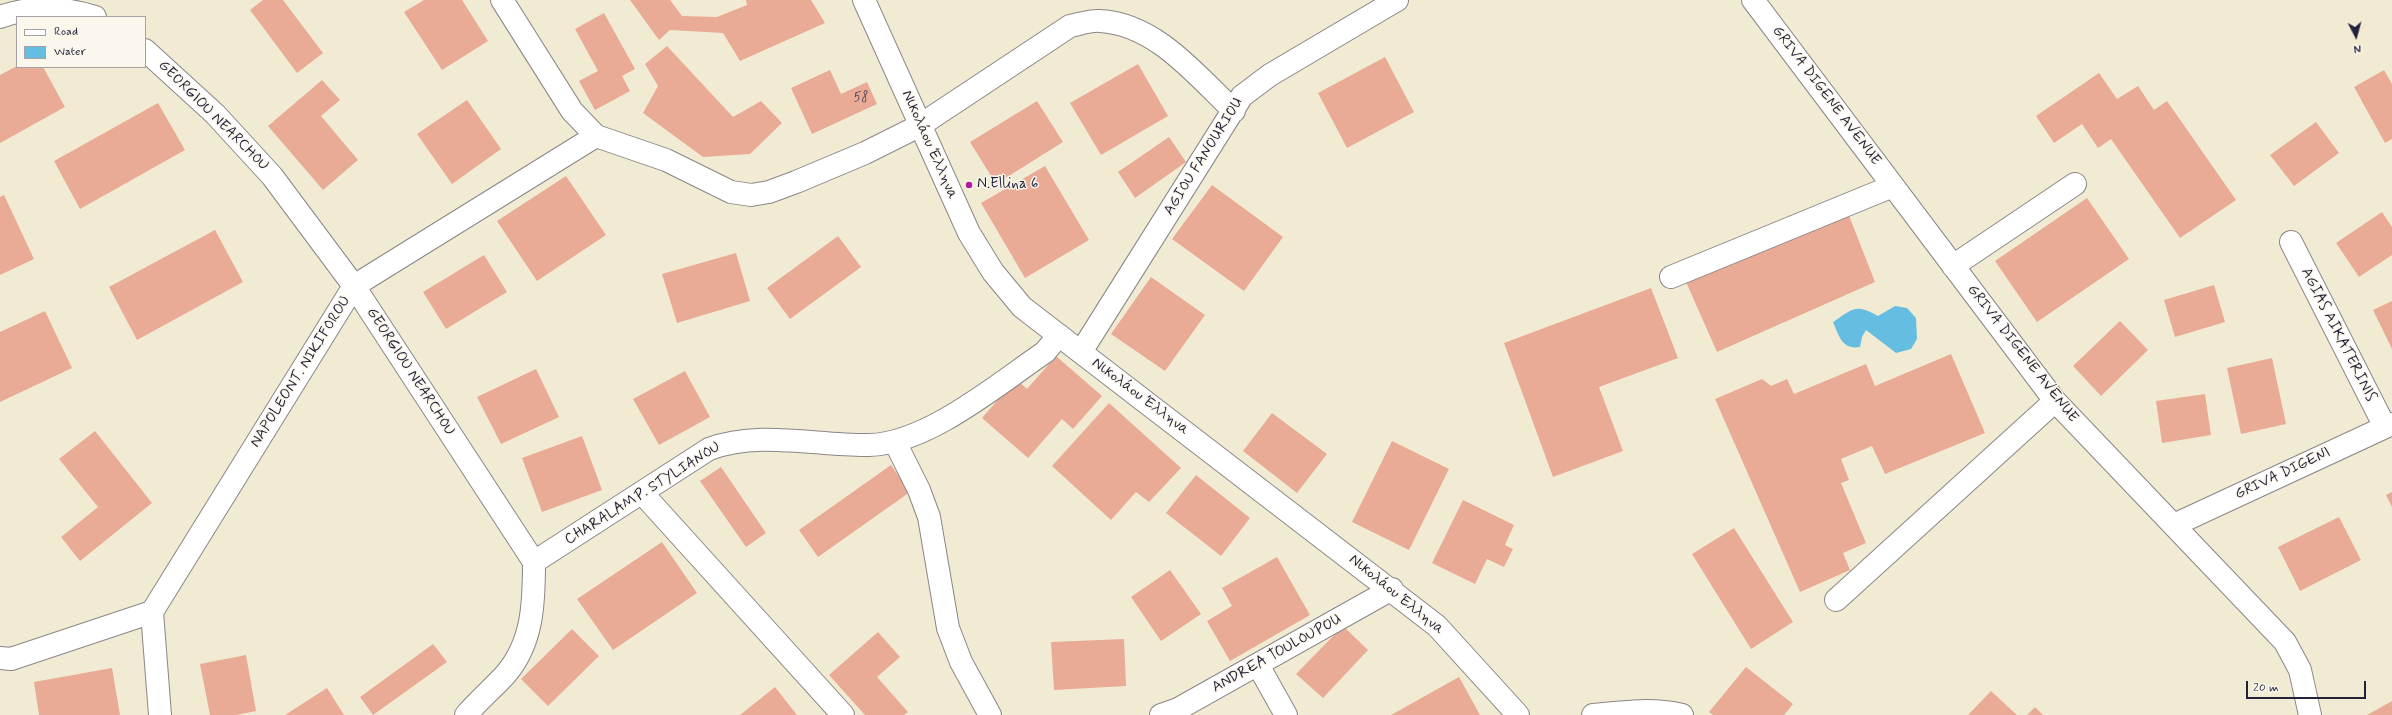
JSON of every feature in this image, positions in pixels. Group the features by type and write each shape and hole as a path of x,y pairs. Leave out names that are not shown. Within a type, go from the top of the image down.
{"street":[{"path":"502,0 572,111 596,136 666,160 731,192 751,195 769,192 865,154 919,126 1070,26 1100,21 1131,26 1159,41 1234,111"},
{"name":"Νικολάου Έλληνα","path":"864,0 919,126 969,233 993,272 1022,307 1392,589 1437,626 1518,715"},
{"name":"AGIOU FANOURIOU","path":"1081,352 1234,111 1242,96 1270,75 1397,0"},
{"name":"GRIVA DIGENE AVENUE","path":"1753,0 2055,401 2285,642 2300,670 2310,715"},
{"path":"0,17 11,13 48,8 78,12 92,16"},
{"name":"GEORGIOU NEARCHOU","path":"146,51 155,57 248,147 272,176 354,286 534,562"},
{"name":"NAPOLEONT. NIKIFOROU","path":"152,612 354,286 596,136"},
{"path":"1953,266 2075,184"},
{"path":"1671,277 1893,186"},
{"name":"AGIAS AIKATERINIS","path":"2291,242 2388,426"},
{"name":"CHARALAMP. STYLIANOU","path":"534,562 709,449 726,443 756,440 870,445 895,442 935,427 1045,352 1059,335"},
{"path":"1836,600 2055,401"},
{"name":"GRIVA DIGENI","path":"2174,525 2388,426"},
{"path":"895,442 919,490 929,517 948,628 961,662 990,715"},
{"path":"642,493 843,715"},
{"path":"466,715 505,675 519,656 530,626 534,598 534,562"},
{"name":"ANDREA TOULOUPOU","path":"1161,715 1178,709 1392,589"},
{"path":"0,658 17,657 152,612 160,715"},
{"path":"1258,664 1286,715"},
{"path":"1592,715 1639,711 1665,711 1682,715"}],"water":[{"path":"1895,306 1907,308 1916,318 1917,339 1911,349 1896,353 1866,330 1862,337 1860,347 1849,346 1842,341 1833,322 1854,309 1864,310 1878,316"}],"building":[{"path":"263,0 283,0 323,53 297,73 250,10"},
{"path":"424,0 462,0 488,41 442,70 404,12"},
{"path":"630,0 670,0 682,16 717,17 747,5 746,0 811,0 825,23 740,61 723,33 670,30 659,40"},
{"path":"604,13 635,69 622,76 630,91 595,110 579,81 598,71 575,29"},
{"path":"667,46 733,117 761,101 782,123 750,154 703,157 643,113 658,86 645,64"},
{"path":"1385,57 1414,112 1347,148 1318,93"},
{"path":"1138,64 1168,116 1101,155 1070,103"},
{"path":"16,67 16,68 44,68 65,107 0,143 0,75"},
{"path":"830,70 841,94 867,82 877,104 812,134 791,88"},
{"path":"2384,70 2392,84 2392,139 2385,143 2354,87"},
{"path":"2099,73 2117,99 2138,86 2154,110 2167,101 2236,200 2180,238 2111,139 2098,148 2082,124 2054,143 2036,116"},
{"path":"322,80 340,100 321,116 358,160 323,190 268,126"},
{"path":"467,100 501,149 452,184 417,134"},
{"path":"1037,101 1063,142 996,184 970,142"},
{"path":"158,103 185,150 80,209 54,161"},
{"path":"2316,122 2339,153 2294,186 2270,155"},
{"path":"1169,137 1186,162 1135,198 1118,172"},
{"path":"1045,166 1089,240 1025,278 981,203"},
{"path":"566,176 606,235 537,281 497,221"},
{"path":"1212,185 1283,237 1244,291 1172,239"},
{"path":"4,195 34,259 0,275 0,197"},
{"path":"2087,198 2129,259 2037,322 1995,261"},
{"path":"2382,212 2392,227 2392,255 2359,277 2336,243"},
{"path":"1848,213 1875,282 1717,352 1686,282"},
{"path":"215,230 243,282 137,340 109,287"},
{"path":"838,236 861,267 790,319 767,288"},
{"path":"736,253 750,301 677,323 662,274"},
{"path":"484,255 507,292 446,329 423,292"},
{"path":"1151,277 1205,315 1165,371 1111,334"},
{"path":"2214,285 2225,322 2175,337 2164,300"},
{"path":"1651,288 1678,358 1599,387 1623,451 1553,477 1504,343"},
{"path":"2392,301 2392,349 2373,310"},
{"path":"45,311 72,368 0,402 0,332"},
{"path":"2120,321 2148,350 2101,396 2073,366"},
{"path":"1951,354 1985,433 1885,474 1872,446 1841,459 1849,480 1841,483 1866,543 1843,553 1850,570 1800,592 1715,399 1762,379 1771,386 1787,379 1794,394 1866,364 1875,386"},
{"path":"1056,356 1102,396 1073,429 1062,419 1028,458 982,418 1016,379 1027,389"},
{"path":"2272,358 2286,424 2241,434 2227,368"},
{"path":"536,369 559,417 501,444 477,397"},
{"path":"685,371 710,417 659,445 633,399"},
{"path":"2205,394 2211,435 2162,443 2156,401"},
{"path":"1109,403 1181,468 1149,502 1136,492 1111,520 1052,466"},
{"path":"1272,413 1327,454 1297,493 1243,451"},
{"path":"95,431 152,503 80,561 61,537 98,507 59,459"},
{"path":"582,436 602,490 542,512 522,458"},
{"path":"1392,441 1449,469 1409,550 1352,522"},
{"path":"891,465 910,492 818,557 799,530"},
{"path":"721,467 766,533 746,547 700,481"},
{"path":"1196,475 1250,518 1221,556 1166,513"},
{"path":"2392,492 2392,507 2386,495"},
{"path":"1463,500 1514,525 1505,545 1513,549 1504,567 1487,559 1475,584 1432,563"},
{"path":"2339,517 2361,560 2300,591 2278,547"},
{"path":"1734,528 1793,622 1751,649 1692,554"},
{"path":"662,542 697,593 613,650 577,599"},
{"path":"1277,557 1310,615 1230,661 1207,621 1232,606 1222,588"},
{"path":"1170,570 1201,614 1161,641 1131,597"},
{"path":"1343,626 1368,650 1323,698 1296,674"},
{"path":"572,629 599,656 548,706 521,679"},
{"path":"878,632 900,657 877,677 908,712 904,715 865,715 829,675"},
{"path":"1124,639 1126,686 1054,690 1051,642"},
{"path":"433,644 447,662 373,715 360,697"},
{"path":"246,655 256,711 236,715 210,715 200,664"},
{"path":"1746,667 1793,704 1784,715 1713,715 1709,712"},
{"path":"112,668 120,715 39,715 34,682"},
{"path":"1459,677 1480,715 1391,715"},
{"path":"775,687 797,715 740,715"},
{"path":"327,688 344,715 285,715"},
{"path":"1991,691 2017,715 1968,715"},
{"path":"2392,701 2392,715 2367,715"},
{"path":"2035,707 2043,715 2027,715"}],"place":[{"name":"N.Ellina 6","path":"969,185"}]}
